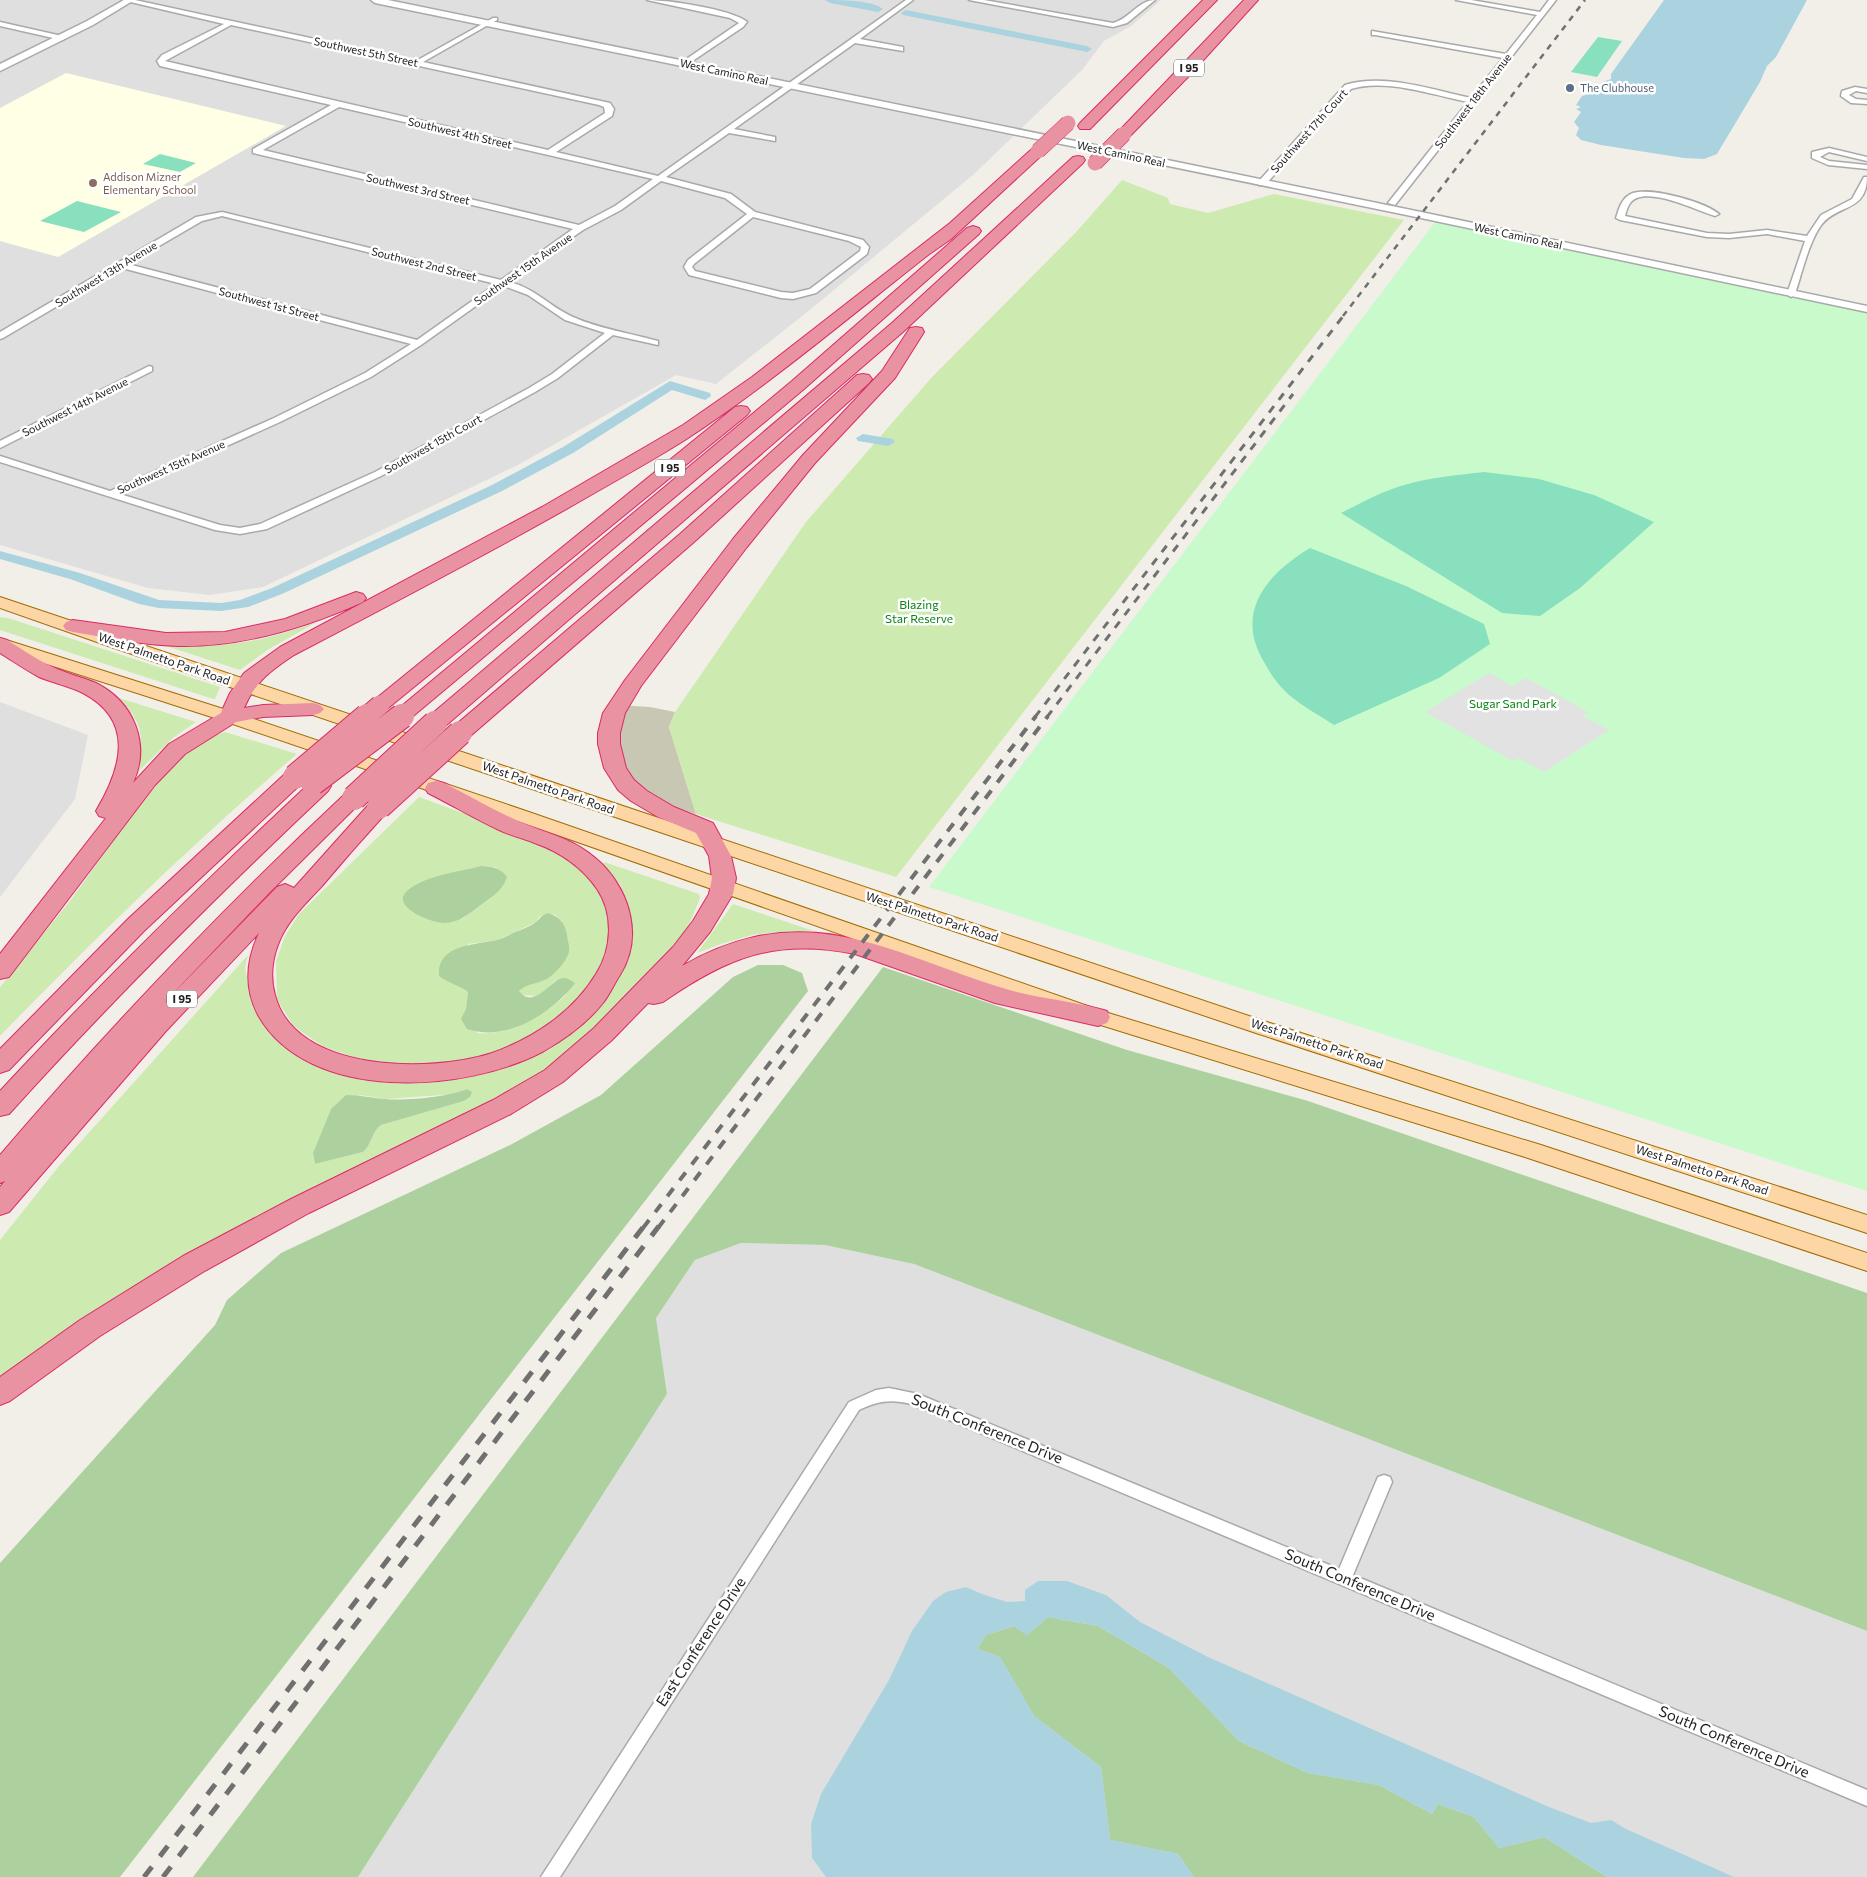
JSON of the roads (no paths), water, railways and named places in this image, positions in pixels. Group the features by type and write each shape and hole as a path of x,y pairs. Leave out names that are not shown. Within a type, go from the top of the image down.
{"highway":[{"name":"I 95","path":"309,782 380,705 802,362 902,276 956,226 1047,153 1068,123 1191,0"},
{"path":"0,1064 72,988 175,887 309,782 405,713 798,385 917,282 1047,153 1085,126 1210,0"},
{"path":"0,1174 92,1066 180,970 330,820 435,723 898,327 1087,162 1108,131 1234,0"},
{"name":"I 95","path":"1068,190 1087,162 1124,134 1182,76 1251,0"},
{"path":"230,717 244,686 257,671 287,652 573,498 668,443 709,416 829,326 894,271 956,226"},
{"name":"I 95","path":"0,1205 127,1059 232,947 339,840 379,807 460,733 687,538 923,325 889,374 809,460 740,542 632,684 614,713 609,733 609,744 616,768 626,785 639,796 666,812 705,828 716,845"},
{"path":"73,626 136,637 180,640 234,636 288,625 347,602 526,515 573,498"},
{"path":"0,643 47,672 84,686 105,699 122,717 130,738 132,750 126,778 117,796 18,949"},
{"path":"0,971 156,769 189,741 230,717 262,711 313,709"},
{"path":"0,1107 67,1034 309,782"},
{"path":"379,807 285,912 270,935 263,952 259,971 260,985 269,1011 283,1031 306,1049 333,1061 365,1070 423,1074 461,1069 498,1060 546,1038 574,1018 593,999 606,981 616,960 620,939 620,917 607,886 590,867 569,850 546,838 509,826 436,788"},
{"path":"232,947 330,820"},
{"path":"603,1034 692,940 713,909 724,886 722,862 716,845"},
{"path":"0,1393 90,1328 193,1264 300,1206 510,1102 554,1076 603,1034 676,980 705,963 740,949 759,944 796,940 842,942 1004,998 1098,1017"}],"main road":[{"name":"West Palmetto Park Road","path":"0,602 244,686 1263,1028 1867,1224"},
{"path":"0,643 230,717 724,886 1098,1017 1533,1151 1867,1262"}],"street":[{"path":"0,68 62,38 128,0"},
{"name":"Southwest 5th Street","path":"128,0 607,105 610,109 608,114 549,153"},
{"name":"West Camino Real","path":"375,0 491,21 1794,289 1867,298"},
{"name":"West Camino Real","path":"404,0 491,21"},
{"path":"650,0 732,16 741,20 741,26 688,62"},
{"name":"Southwest 15th Avenue","path":"111,494 311,404 368,375 418,343 580,228 618,208 910,0"},
{"path":"972,0 1106,25 1126,22 1152,0"},
{"path":"1459,0 1542,14"},
{"name":"Southwest 18th Avenue","path":"1392,203 1553,0"},
{"path":"417,63 491,21"},
{"name":"Southwest 4th Street","path":"230,23 165,57 162,62 169,67 720,192 735,200 752,214"},
{"path":"0,24 62,38"},
{"path":"1375,33 1508,57"},
{"path":"853,40 900,49"},
{"name":"Southwest 17th Court","path":"1265,180 1348,87 1358,83 1373,83 1473,101"},
{"path":"1867,91 1849,90 1845,93 1845,96 1854,101 1867,102"},
{"name":"Southwest 3rd Street","path":"336,105 256,151 580,228"},
{"path":"728,130 772,139"},
{"path":"1867,160 1829,150 1815,154 1816,158 1828,163 1867,167"},
{"path":"1794,289 1810,240 1817,225 1824,217 1855,201 1867,179"},
{"name":"West Camino Real","path":"1265,180 1392,203 1794,289 1867,309"},
{"path":"1714,214 1692,204 1656,195 1636,195 1629,200 1620,218 1706,236 1730,236 1767,232 1810,240"},
{"path":"752,214 852,239 860,242 865,247 864,252 813,291 793,296 780,296 692,272 688,267 691,262 752,214"},
{"name":"Southwest 13th Avenue","path":"0,336 199,219 213,215"},
{"name":"Southwest 2nd Street","path":"213,215 232,216 502,283 533,293 569,319 655,342"},
{"name":"Southwest 1st Street","path":"121,265 418,343"},
{"name":"Southwest 15th Court","path":"111,494 219,528 240,531 263,526 378,474 532,390 555,376 612,332"},
{"name":"Southwest 14th Avenue","path":"0,445 149,369"},
{"path":"0,459 111,494"},
{"name":"South Conference Drive","path":"853,1408 872,1396 893,1393 913,1398 1867,1798"},
{"name":"East Conference Drive","path":"550,1877 853,1408"},
{"path":"1343,1578 1384,1482"}],"water":[{"path":"1664,0 1807,0 1776,57 1767,66 1760,82 1717,154 1704,159 1684,158 1601,145 1581,140 1576,135 1579,128 1574,122 1581,112 1576,109 1581,107 1576,105 1582,96 1595,92 1602,82 1611,79 1611,74"},
{"path":"1038,1581 1067,1581 1106,1595 1140,1622 1208,1657 1549,1807 1591,1823 1611,1820 1626,1829 1734,1877 1607,1877 1544,1837 1499,1848 1474,1817 1438,1804 1432,1814 1379,1785 1308,1773 1239,1741 1169,1668 1098,1626 1048,1617 1027,1635 1014,1626 986,1635 977,1649 1000,1657 1034,1716 1101,1767 1110,1840 1178,1854 1194,1877 826,1877 812,1858 811,1824 821,1794 889,1680 912,1631 933,1601 946,1592 966,1587 1007,1602 1025,1601 1025,1590"}],"waterway":[{"path":"830,0 878,9"},
{"path":"906,13 1087,49"},
{"path":"0,555 75,576 144,601 159,604 221,607 243,604 277,591 497,488 568,450 670,385 705,396"},
{"path":"863,438 888,442"}],"railway":[{"path":"1343,316 1585,0"},
{"path":"1035,717 1344,315"},
{"path":"1047,717 1293,394"},
{"path":"643,1228 1036,716"},
{"path":"658,1228 1048,716"},
{"path":"144,1877 644,1226"},
{"path":"163,1877 659,1226"}],"place":[{"name":"The Clubhouse","path":"1570,88"},
{"name":"Addison Mizner Elementary School","path":"93,183"}],"park label":[{"name":"Blazing Star Reserve","path":"919,612"},
{"name":"Sugar Sand Park","path":"1513,704"}]}
